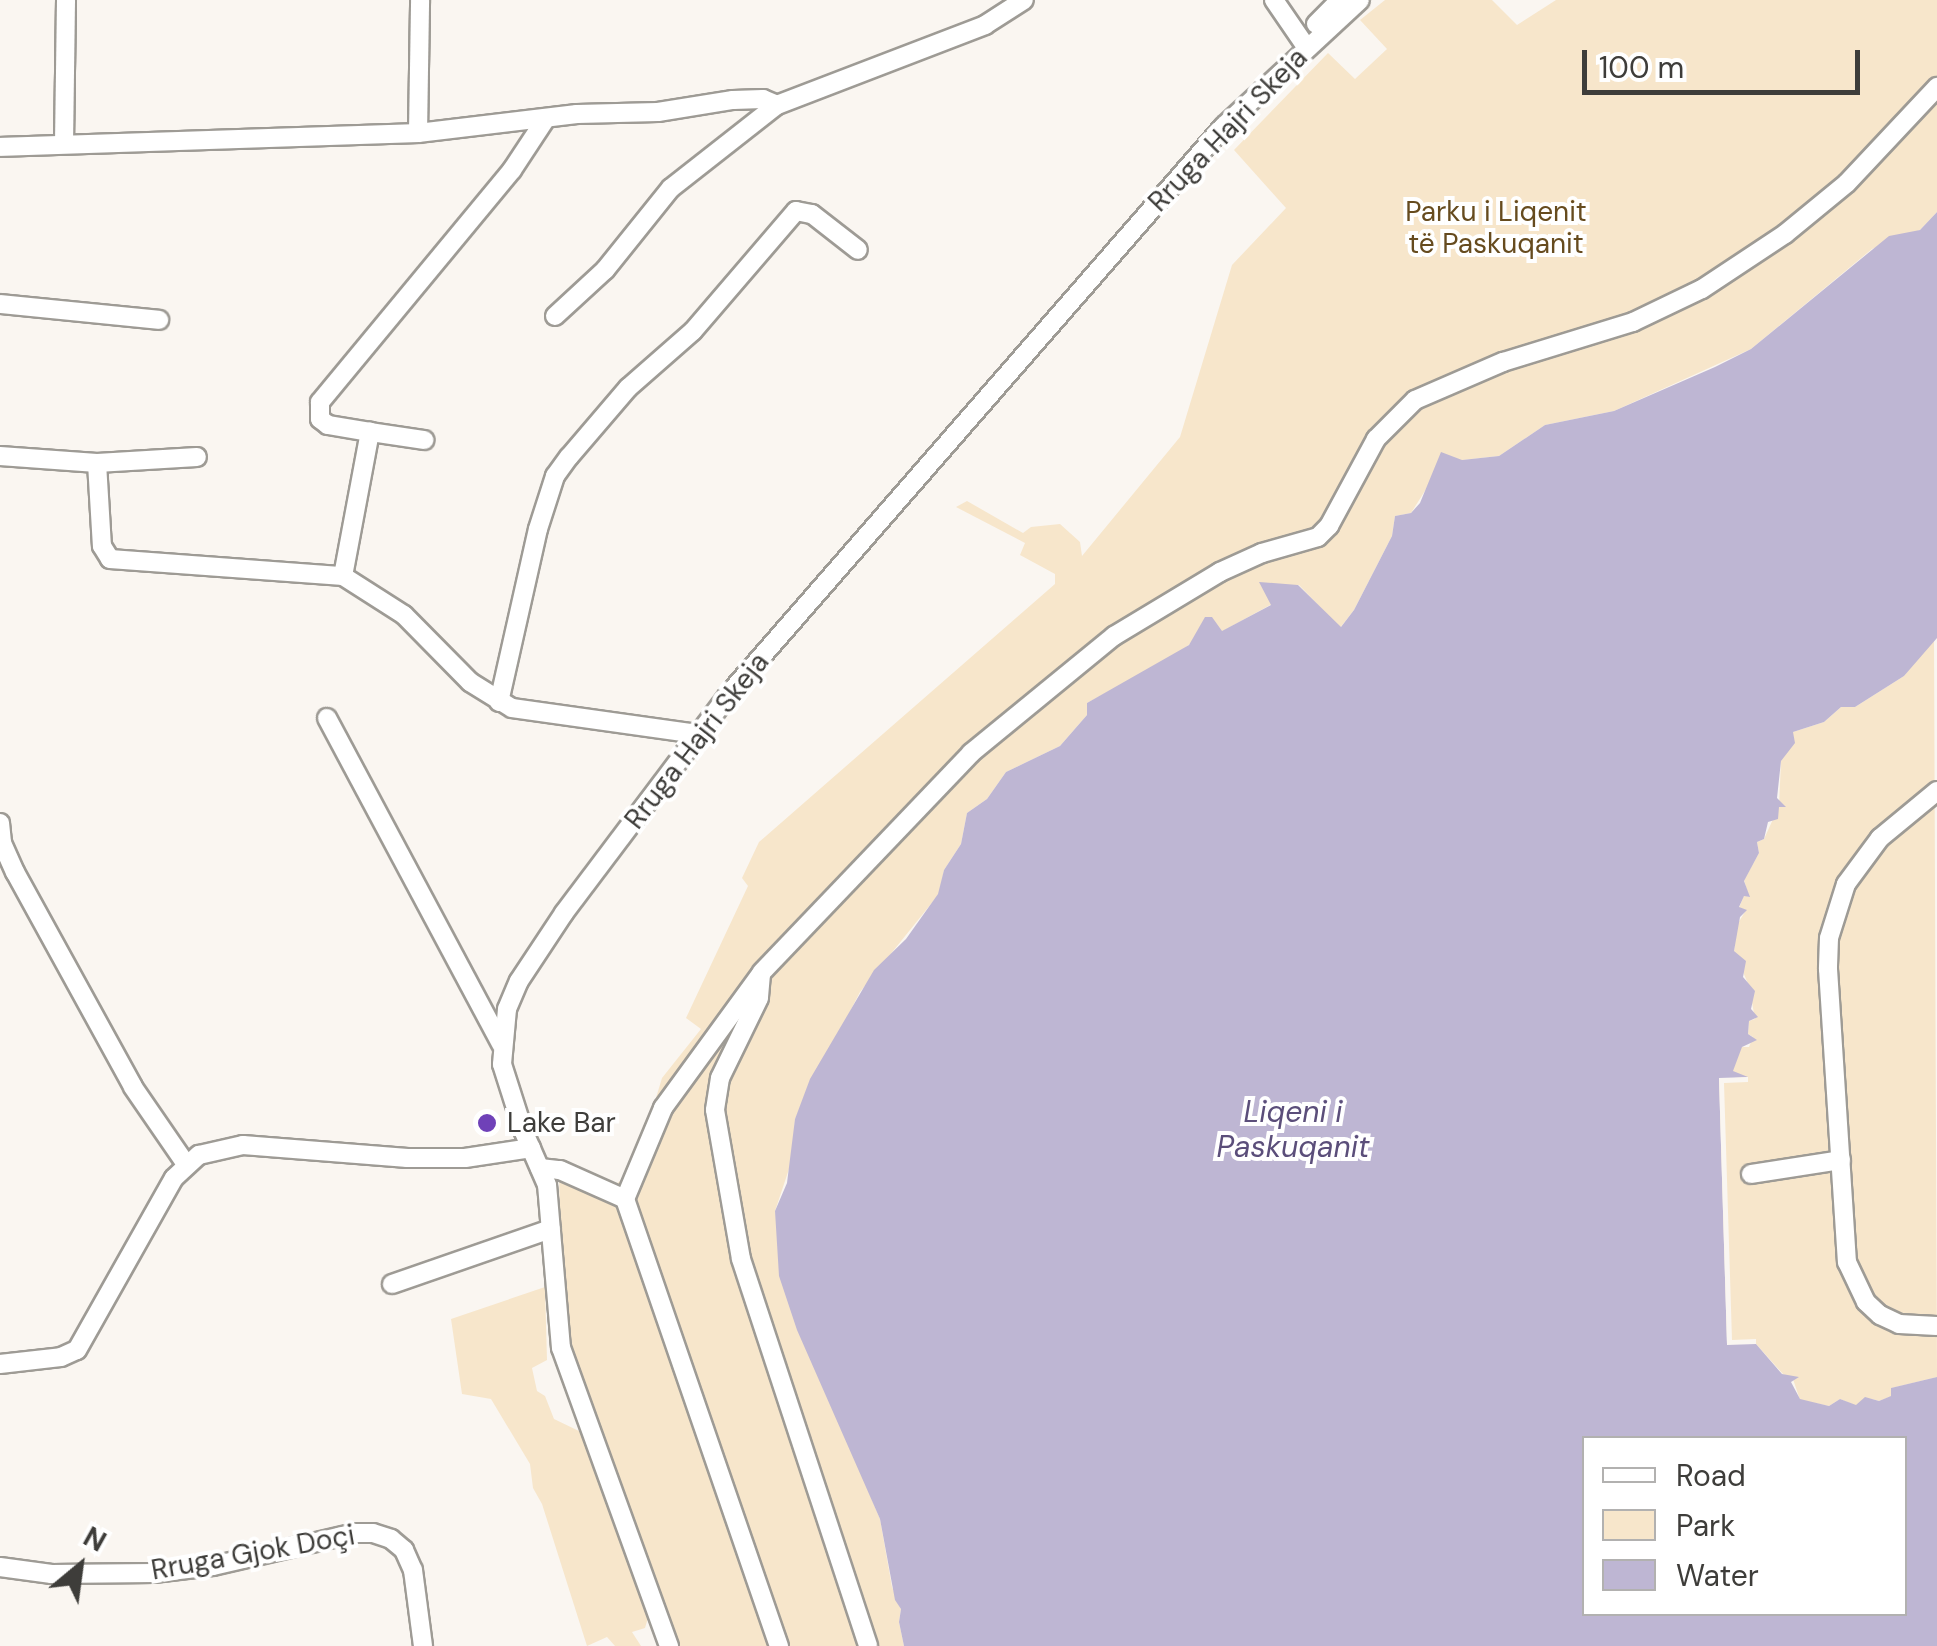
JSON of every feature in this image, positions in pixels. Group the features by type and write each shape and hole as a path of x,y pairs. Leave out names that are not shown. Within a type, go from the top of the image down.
{"street":[{"path":"64,144 66,0"},
{"path":"418,132 420,0"},
{"path":"555,316 605,270 671,188 777,105 985,25 1024,0"},
{"path":"1274,0 1304,43 1340,0"},
{"name":"Rruga Hajri Skeja","path":"670,1646 562,1348 548,1185 502,1064 507,1009 538,948 696,734 1224,126 1304,43 1360,0"},
{"path":"779,1646 625,1199 663,1108 762,972 971,752 1093,651 1220,572 1262,553 1318,537 1328,526 1376,439 1414,400 1503,362 1634,322 1702,288 1785,234 1847,183 1937,87"},
{"path":"0,147 418,132 577,114 658,112 733,100 764,100 777,105"},
{"path":"424,440 328,425 320,419 320,402 512,170 544,120"},
{"path":"498,702 548,494 555,476 580,444 628,388 693,331 796,210 812,214 858,250"},
{"path":"0,304 159,320"},
{"path":"343,576 370,432"},
{"path":"0,456 98,463 197,458"},
{"path":"98,463 102,546 110,559 343,576 404,615 470,682 498,702 537,713 696,734"},
{"path":"326,718 502,1044"},
{"path":"1937,792 1864,855 1835,911 1829,938 1828,994 1847,1262 1861,1294 1880,1314 1899,1324 1937,1326"},
{"path":"0,823 2,843 15,872 133,1087 186,1164"},
{"path":"762,972 759,998 720,1078 715,1110 741,1259 868,1646"},
{"path":"0,1364 61,1357 77,1350 186,1164 199,1155 243,1145 406,1158 465,1158 531,1148"},
{"path":"1751,1174 1840,1160"},
{"path":"540,1168 560,1170 625,1199"},
{"path":"392,1284 551,1230"},
{"name":"Rruga Gjok Doçi","path":"0,1567 52,1574 154,1573 213,1566 354,1533 373,1534 391,1539 404,1550 413,1570 423,1646"}],"green space":[{"name":"Parku i Liqenit të Paskuqanit","path":"1385,0 1492,0 1517,25 1556,0 1937,0 1937,212 1920,230 1872,249 1751,349 1614,411 1545,425 1499,456 1462,460 1428,486 1411,513 1395,516 1392,536 1354,610 1340,628 1299,585 1273,585 1272,604 1221,632 1197,639 1165,662 1087,703 1087,715 1060,746 1006,772 987,799 967,813 961,844 944,870 939,894 860,992 795,1119 793,1157 775,1211 855,1459 880,1519 892,1587 901,1609 899,1622 904,1646 678,1646 569,1339 560,1239 559,1159 615,1185 626,1176 646,1131 662,1078 701,1029 686,1018 748,886 742,878 759,842 1055,584 1055,574 1020,555 1025,543 956,507 967,501 1023,533 1031,527 1060,524 1080,542 1082,556 1180,437 1232,265 1286,208 1234,150 1328,53 1355,79 1387,49 1360,20"},
{"path":"1934,638 1937,1377 1892,1388 1892,1396 1879,1401 1872,1399 1856,1406 1840,1399 1829,1406 1800,1400 1793,1379 1783,1374 1756,1344 1727,1345 1719,1078 1743,1076 1732,1071 1741,1047 1749,1047 1753,1037 1748,1034 1749,1021 1755,1019 1749,986 1734,951 1737,925 1746,910 1739,908 1744,895 1749,897 1744,880 1759,853 1757,842 1764,839 1779,806 1781,761 1793,732 1824,722 1841,707 1855,707 1904,676"},
{"path":"545,1287 547,1360 532,1368 537,1391 545,1396 554,1419 581,1432 622,1535 648,1618 645,1628 632,1632 641,1646 615,1646 607,1637 587,1646 542,1504 533,1488 530,1464 491,1399 462,1394 451,1319"}],"water":[{"name":"Liqeni i Paskuqanit","path":"1937,212 1937,638 1904,676 1855,707 1841,707 1824,722 1793,732 1795,743 1781,761 1777,798 1786,807 1779,807 1778,819 1768,822 1764,839 1757,842 1759,853 1744,881 1750,897 1744,896 1739,907 1747,910 1740,917 1734,951 1746,961 1743,977 1755,991 1751,1009 1758,1017 1749,1021 1748,1034 1757,1040 1742,1047 1733,1071 1748,1077 1719,1079 1727,1344 1756,1344 1782,1374 1799,1377 1791,1382 1800,1399 1829,1406 1840,1399 1856,1405 1865,1397 1879,1401 1891,1396 1891,1388 1937,1377 1937,1646 904,1646 899,1622 901,1609 895,1600 880,1519 797,1330 779,1276 775,1211 787,1183 795,1119 810,1079 874,970 906,939 938,894 944,870 961,844 967,813 987,799 1006,772 1060,746 1087,715 1087,703 1189,645 1205,617 1212,617 1222,631 1271,605 1259,582 1298,585 1341,627 1354,610 1392,536 1395,516 1411,513 1420,503 1441,452 1462,460 1499,456 1545,425 1614,411 1715,367 1751,349 1889,236 1920,230"}],"pier":[{"path":"1748,1077 1748,1082 1724,1083 1732,1340 1756,1339 1756,1344 1727,1345 1719,1078"}],"place":[{"name":"Lake Bar","path":"487,1123"}]}
